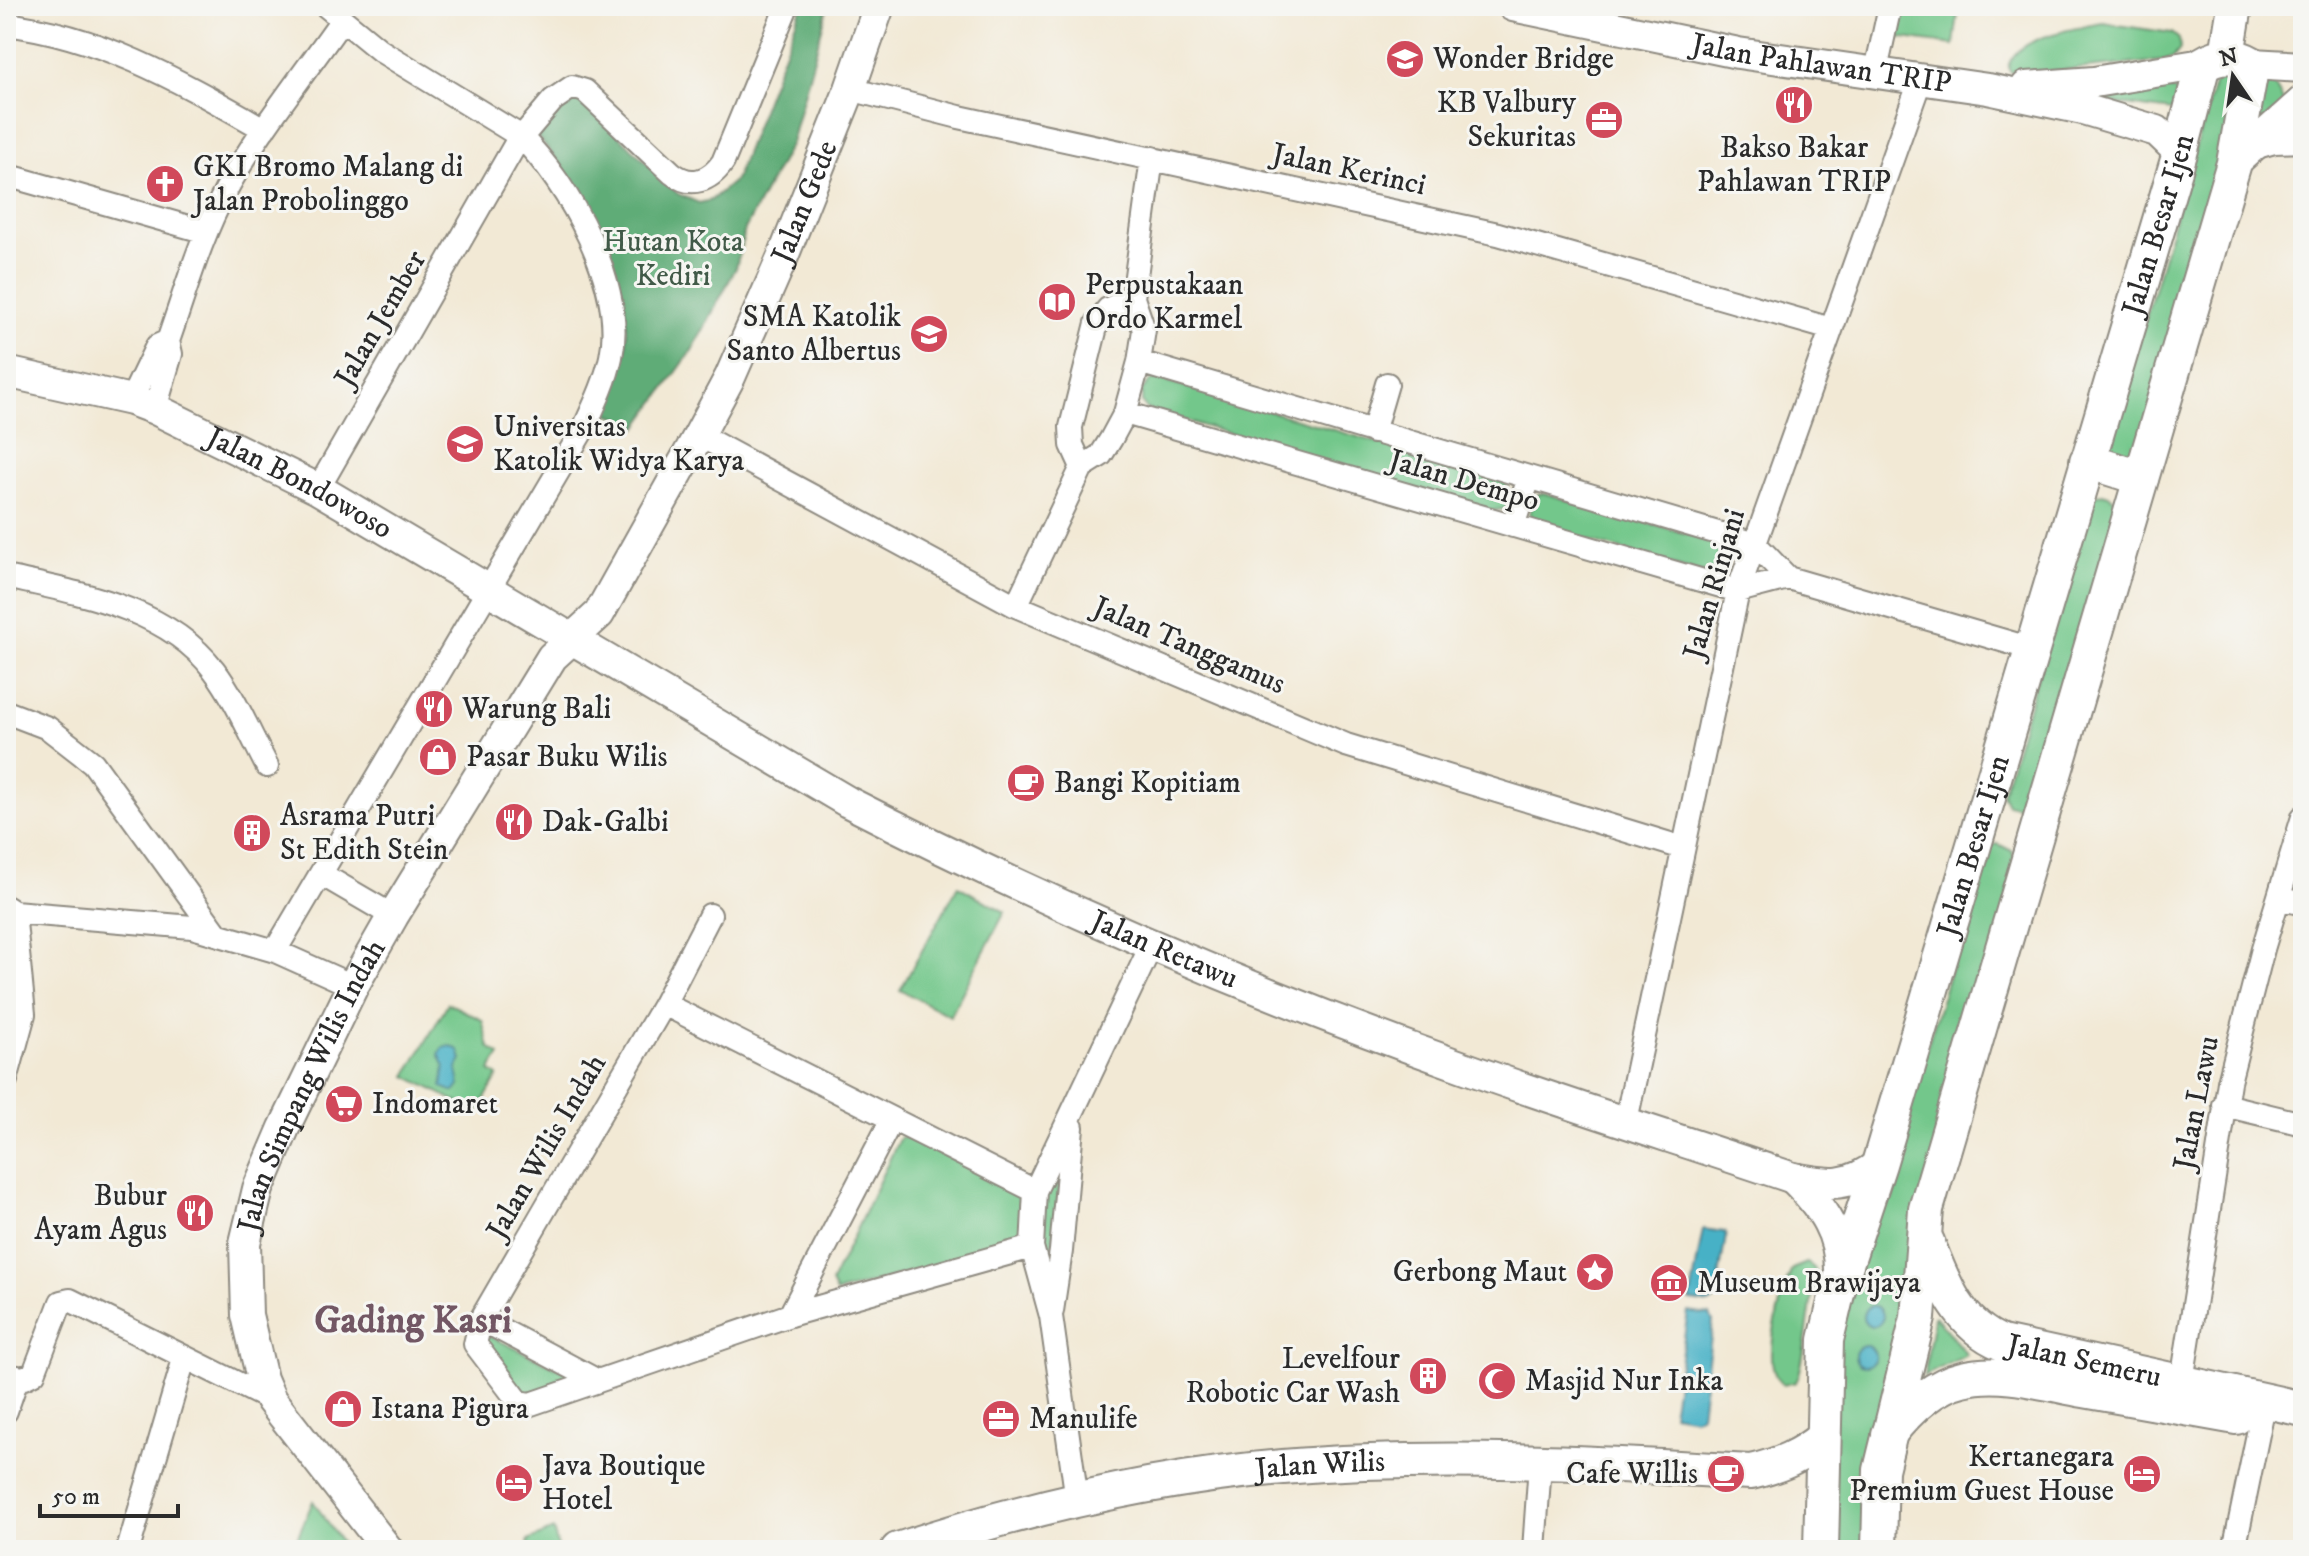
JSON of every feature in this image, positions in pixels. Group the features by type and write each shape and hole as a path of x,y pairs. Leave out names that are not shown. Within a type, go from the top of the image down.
{"main road":[{"name":"Jalan Gede","path":"575,639 599,614 730,377 784,254 850,89 879,6"},
{"name":"Jalan Pahlawan TRIP","path":"1513,6 1738,53 1988,89 2129,121 2157,131 2180,153"},
{"path":"2227,61 2235,6"},
{"name":"Jalan Pahlawan TRIP","path":"1988,89 2094,82 2227,61 2303,67"},
{"name":"Jalan Besar Ijen","path":"1821,1550 1826,1340 1839,1285 1879,1164 2180,153 2227,61"},
{"name":"Jalan Besar Ijen","path":"1879,1550 1880,1482 1886,1437 1918,1318 1924,1235 1936,1169 2141,478 2244,154 2227,61"},
{"path":"2244,154 2303,101"},
{"name":"Jalan Bondowoso","path":"6,372 143,405 318,489 575,639"},
{"path":"2087,461 2141,478"},
{"name":"Jalan Simpang Wilis Indah","path":"388,1550 271,1400 262,1379 247,1315 244,1264 247,1230 258,1189 279,1140 353,986 552,657 575,639"},
{"name":"Jalan Retawu","path":"575,639 848,802 922,840 1152,944 1464,1068 1793,1178 1843,1183 1860,1179 1879,1164"},
{"path":"1982,818 2035,832"},
{"name":"Jalan Retawu","path":"1793,1178 1816,1200 1831,1225 1840,1254 1839,1285"},
{"name":"Jalan Semeru","path":"1924,1235 1950,1295 1981,1334 2002,1343 2180,1394 2262,1411 2303,1431"},
{"name":"Jalan Semeru","path":"1886,1437 1905,1414 1931,1393 1958,1379 1978,1376 2180,1394"},
{"name":"Jalan Semeru","path":"2262,1411 2303,1409"},
{"name":"Jalan Wilis","path":"1751,1472 1803,1455 1823,1438"},
{"name":"Jalan Wilis","path":"898,1550 1010,1516 1077,1500 1281,1467 1454,1460 1751,1472 1805,1484 1822,1506"}],"street":[{"name":"Jalan Jember","path":"318,489 520,136 561,92 579,88 682,181 707,178 723,162 787,6"},
{"path":"1875,75 1890,6"},
{"path":"143,405 157,346 168,341 206,232 241,163 334,14 381,51 520,136 552,173 576,210 596,256 610,307 611,356 585,426 275,951"},
{"path":"6,24 47,20 154,66 264,129"},
{"name":"Jalan Rinjani","path":"1626,1121 1738,591 1920,81"},
{"name":"Jalan Kerinci","path":"850,89 959,117 1498,234 1831,329"},
{"path":"2244,154 2274,140 2303,139"},
{"path":"1016,606 1082,467 1101,455 1125,413 1144,330 1133,298 1152,158"},
{"path":"6,175 206,232"},
{"path":"1082,467 1072,445 1071,427 1097,323 1108,309 1133,298"},
{"name":"Jalan Dempo","path":"1139,362 1755,544 1788,578 2032,649"},
{"path":"1373,432 1387,384"},
{"name":"Jalan Dempo","path":"1125,413 1738,591"},
{"name":"Jalan Tanggamus","path":"699,435 1016,606 1346,745 1683,848"},
{"path":"1513,526 1529,478"},
{"path":"6,577 109,602 144,616 191,645 213,669 229,694 267,766"},
{"path":"1738,591 1788,578"},
{"path":"6,712 48,728 93,763 217,934"},
{"name":"Jalan Lawu","path":"2180,1394 2224,1105 2263,949 2303,817"},
{"path":"321,874 393,916"},
{"path":"2279,898 2303,904"},
{"path":"6,1080 24,1014 10,910 192,927 275,951 353,986"},
{"name":"Jalan Wilis Indah","path":"481,1319 664,1004 710,915"},
{"path":"1077,1500 1051,1316 1032,1247 1035,1191 1152,944"},
{"path":"664,1004 1035,1191"},
{"path":"2224,1105 2303,1124"},
{"path":"1051,1316 1061,1251 1073,1111"},
{"path":"790,1315 891,1121"},
{"path":"594,1379 481,1319 475,1344 519,1402 536,1402 594,1379 790,1315 1032,1247"},
{"path":"6,1411 12,1377 30,1376 37,1370 65,1299 271,1400"},
{"path":"128,1550 184,1359"},
{"path":"2234,1550 2262,1411"},
{"path":"1534,1550 1540,1464"}],"green space":[{"name":"Hutan Kota Kediri","path":"802,6 828,6 791,143 745,229 736,268 693,349 637,428 602,410 625,353 627,327 614,268 587,207 553,155 536,136 575,97 592,109 678,194 699,203 711,200 735,180"},
{"path":"1901,6 1959,6 1954,45 1896,37"},
{"path":"2103,23 2172,33 2179,39 2180,49 2173,58 2162,61 2031,73 2011,72 2008,68 2012,57 2033,41"},
{"path":"2216,77 2234,83 2226,164 2136,453 2120,455 2108,447"},
{"path":"2269,77 2285,104 2256,128 2259,81"},
{"path":"2166,86 2179,93 2172,111 2072,98"},
{"path":"1159,379 1503,479 1509,491 1509,501 1504,509 1490,511 1146,409 1142,403 1142,390 1150,381"},
{"path":"1543,493 1713,541 1718,548 1718,560 1711,571 1700,573 1539,526 1529,513 1537,495"},
{"path":"2107,494 2120,503 2032,804 2025,808 2007,804 2002,794 2092,495"},
{"path":"1998,844 2012,851 2015,861 1870,1550 1827,1550 1832,1360 1988,846"},
{"path":"958,886 1005,912 950,1016 900,990"},
{"path":"448,1003 482,1020 489,1047 500,1055 490,1071 498,1076 477,1112 406,1076"},
{"path":"900,1137 964,1163 1015,1191 1025,1209 1020,1237 1017,1243 836,1293 831,1283"},
{"path":"1060,1180 1051,1257 1043,1237 1041,1216 1046,1196"},
{"path":"1807,1263 1814,1268 1817,1277 1801,1367 1796,1382 1783,1385 1772,1363 1774,1329 1792,1269"},
{"path":"1934,1317 1967,1355 1924,1376"},
{"path":"487,1336 577,1377 527,1398 484,1345"},
{"path":"313,1501 346,1550 292,1550"},
{"path":"553,1530 559,1550 530,1550 528,1541"}],"water":[{"path":"451,1046 459,1050 462,1060 457,1069 460,1086 454,1092 442,1087 445,1067 439,1054 442,1048"},
{"path":"1703,1229 1724,1232 1726,1236 1715,1300 1709,1304 1690,1301"},
{"path":"1873,1306 1880,1309 1883,1316 1880,1323 1873,1326 1866,1323 1863,1316 1866,1309"},
{"path":"1688,1312 1710,1315 1713,1322 1701,1414 1695,1418 1672,1414"},
{"path":"1865,1346 1872,1349 1875,1356 1872,1363 1865,1366 1858,1363 1855,1356 1858,1349"}],"place":[{"name":"Wonder Bridge","path":"1405,59"},
{"name":"Bakso Bakar Pahlawan TRIP","path":"1794,105"},
{"name":"KB Valbury Sekuritas","path":"1604,120"},
{"name":"GKI Bromo Malang di Jalan Probolinggo","path":"165,184"},
{"name":"Perpustakaan Ordo Karmel","path":"1057,302"},
{"name":"SMA Katolik Santo Albertus","path":"929,334"},
{"name":"Universitas Katolik Widya Karya","path":"465,444"},
{"name":"Warung Bali","path":"434,709"},
{"name":"Pasar Buku Wilis","path":"438,757"},
{"name":"Bangi Kopitiam","path":"1026,783"},
{"name":"Dak-Galbi","path":"514,822"},
{"name":"Asrama Putri St Edith Stein","path":"252,833"},
{"name":"Indomaret","path":"344,1104"},
{"name":"Bubur Ayam Agus","path":"195,1213"},
{"name":"Gerbong Maut","path":"1595,1272"},
{"name":"Museum Brawijaya","path":"1669,1283"},
{"name":"Levelfour Robotic Car Wash","path":"1428,1376"},
{"name":"Masjid Nur Inka","path":"1497,1381"},
{"name":"Istana Pigura","path":"343,1409"},
{"name":"Manulife","path":"1001,1419"},
{"name":"Cafe Willis","path":"1726,1474"},
{"name":"Kertanegara Premium Guest House","path":"2142,1474"},
{"name":"Java Boutique Hotel","path":"514,1483"}],"district":[{"name":"Gading Kasri","path":"413,1321"}]}
